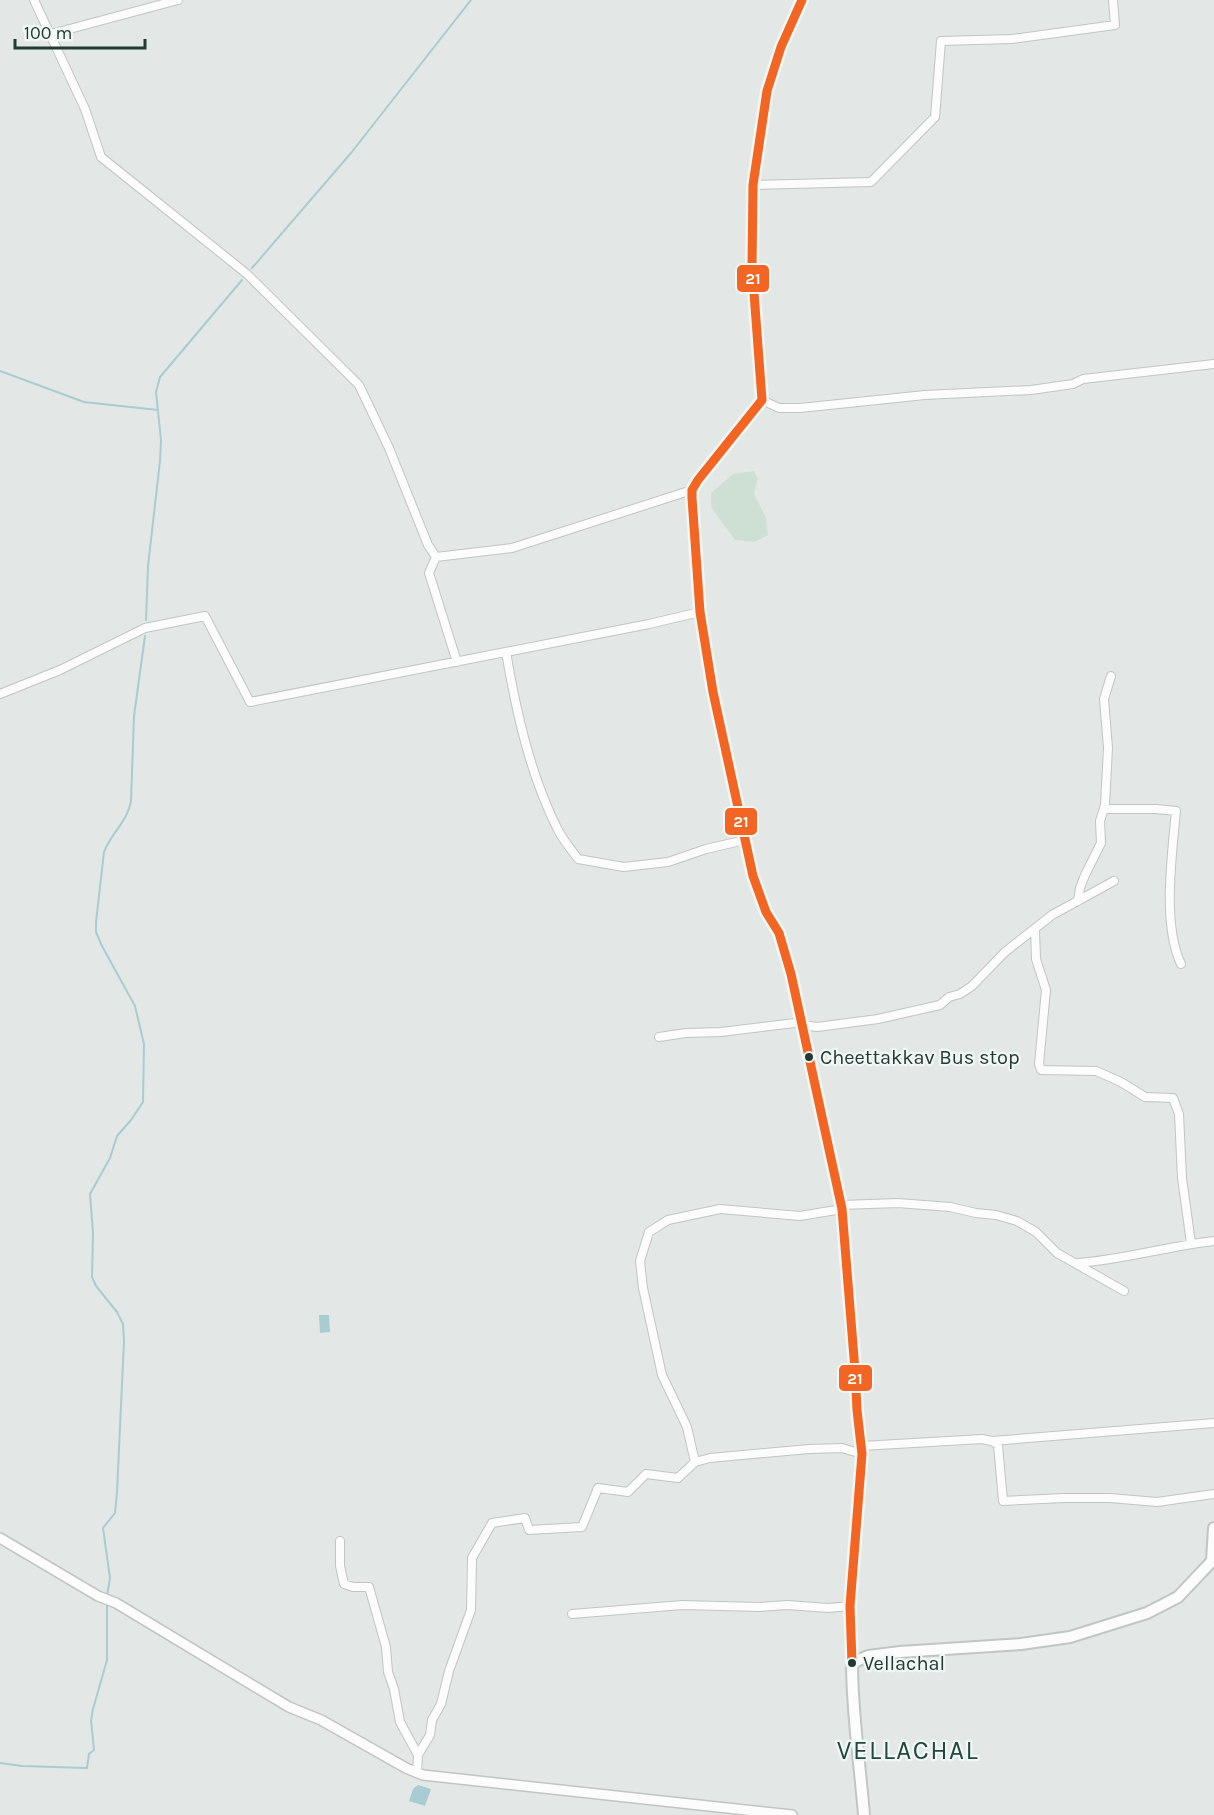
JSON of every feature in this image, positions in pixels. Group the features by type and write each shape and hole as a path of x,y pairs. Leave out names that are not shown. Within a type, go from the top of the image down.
{"main road":[{"path":"864,1815 852,1705 852,1663 868,1656 900,1652 1021,1644 1070,1637 1147,1613 1178,1597 1213,1562 1214,1528"}],"street":[{"path":"34,0 85,109 100,157 247,274 359,385 389,448 428,545 436,557"},
{"path":"51,34 178,0"},
{"path":"802,0 781,47 767,91 753,185 752,266 762,400 692,490 700,612 713,692 753,876 766,912 779,933 803,1024 841,1207 862,1450 850,1606 852,1663"},
{"path":"753,185 871,182 935,117 941,41 1012,39 1115,25 1113,0"},
{"path":"762,400 780,408 800,408 925,395 1031,390 1073,384 1083,379 1214,364"},
{"path":"436,557 512,548 692,490"},
{"path":"436,557 429,573 457,662"},
{"path":"0,694 60,670 145,628 204,616 250,702 700,612"},
{"path":"506,652 513,692 540,791 558,830 578,859 624,867 668,862 706,849 746,840"},
{"path":"1078,901 1085,875 1101,843 1100,821 1104,809 1108,748 1104,699 1111,676"},
{"path":"1104,809 1176,811 1170,906 1176,954 1181,964"},
{"path":"659,1037 803,1024 817,1026 878,1019 940,1005 949,997 960,994 972,986 1005,952 1052,915 1114,880"},
{"path":"1035,929 1036,959 1046,990 1039,1064 1041,1070 1096,1071 1121,1082 1145,1098 1173,1098 1179,1114 1182,1178 1191,1244"},
{"path":"695,1462 687,1427 662,1375 643,1288 640,1261 649,1232 668,1220 720,1209 800,1216 841,1207 908,1203 950,1207 1017,1221 1036,1232 1057,1252 1124,1291"},
{"path":"1075,1263 1109,1261 1214,1240"},
{"path":"417,1773 418,1755 430,1735 432,1720 441,1704 449,1671 471,1610 472,1558 492,1523 525,1518 529,1530 582,1527 598,1488 628,1492 646,1474 678,1478 695,1462 710,1458 809,1449 862,1450 982,1439 992,1441 1214,1423"},
{"path":"992,1441 998,1445 1002,1502 1076,1498 1157,1502 1214,1494"},
{"path":"0,1538 289,1707 321,1720 417,1773 792,1815"},
{"path":"340,1541 340,1566 344,1584 353,1587 369,1587 374,1597 400,1722 418,1755"},
{"path":"572,1614 682,1605 759,1607 787,1605 828,1608 850,1606"}],"green space":[{"path":"754,471 758,479 754,494 766,518 768,535 754,542 735,540 711,507 711,493 733,474"}],"water":[{"path":"319,1315 329,1315 330,1332 320,1333"},
{"path":"418,1785 431,1789 425,1806 409,1801 413,1789"}],"waterway":[{"path":"252,268 351,153 471,0"},
{"path":"146,620 148,566 160,461 161,440 156,392 160,377 242,280"},
{"path":"0,371 84,402 158,410"},
{"path":"107,1596 110,1578 103,1528 115,1513 124,1341 123,1324 92,1277 93,1233 90,1194 110,1158 117,1136 143,1102 144,1044 135,1006 102,946 96,932 96,922 104,852 127,815 131,801 134,716 145,636"},
{"path":"0,1763 87,1768 89,1754 94,1750 91,1720 93,1709 107,1660 107,1602"}],"transit line":[{"name":"21","path":"802,0 781,47 767,91 753,185 752,266 762,400 698,480 692,490 692,498 700,612 713,692 753,876 766,912 779,933 791,974 842,1209 862,1454 850,1606 852,1663"}],"place":[{"name":"Cheettakkav Bus stop","path":"809,1057"},
{"name":"Vellachal","path":"852,1663"}],"district":[{"name":"VELLACHAL","path":"908,1750"}]}
